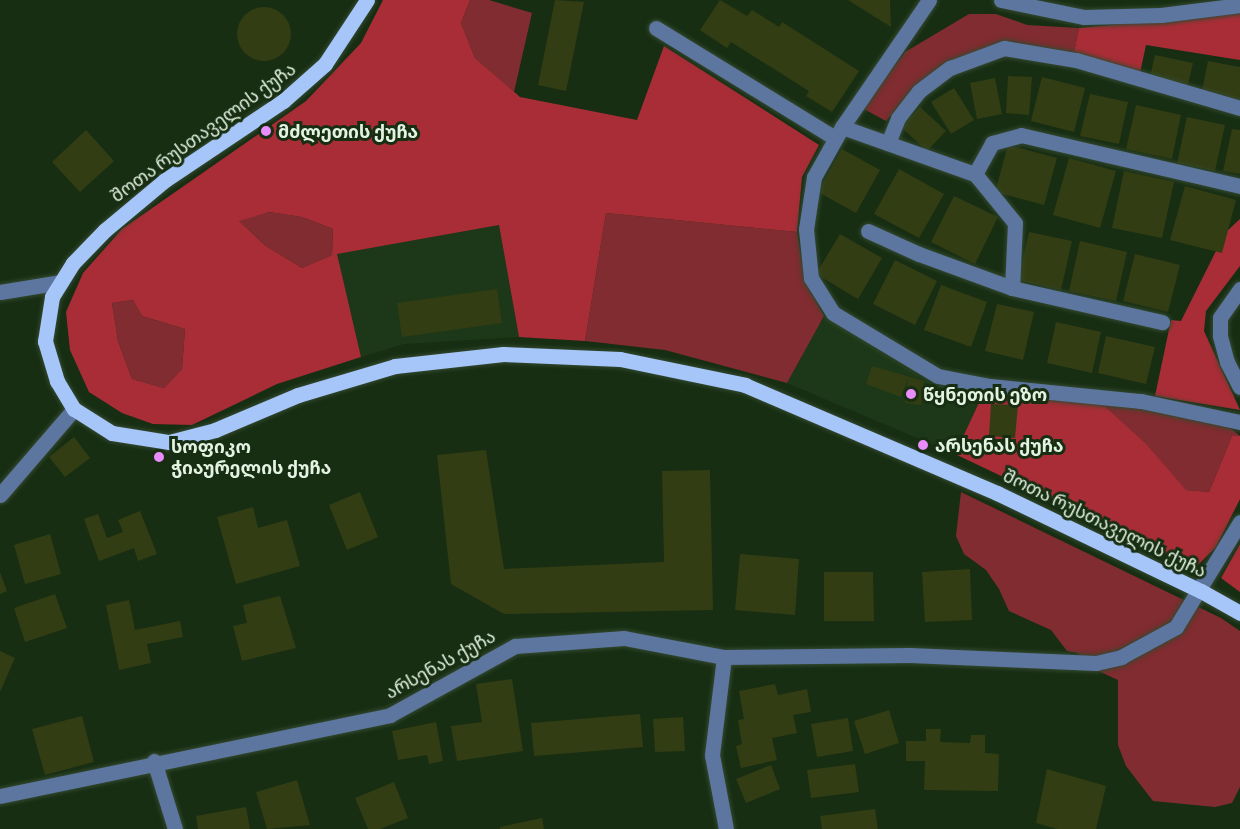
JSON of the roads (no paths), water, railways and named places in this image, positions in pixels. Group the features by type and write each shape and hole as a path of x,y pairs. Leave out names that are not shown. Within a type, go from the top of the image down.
{"main road":[{"name":"შოთა რუსთაველის ქუჩა","path":"367,0 325,64 283,101 165,180 105,230 73,263 52,297 45,340 57,381 74,409 112,433 169,442 215,430 298,395 395,366 502,354 620,359 745,385 997,493 1202,591 1240,613"}],"street":[{"path":"928,0 839,132 814,177 806,229 811,278 833,313 938,376 990,386 1141,401 1240,422"},
{"path":"1001,0 1084,17 1161,15 1240,5"},
{"path":"656,28 839,132 888,143 975,174 1015,223 1012,288"},
{"path":"888,143 898,118 919,91 950,68 1004,48 1076,60 1240,108"},
{"path":"975,174 992,143 1021,135 1240,186"},
{"path":"868,231 919,254 1012,288 1162,322"},
{"path":"0,292 61,282"},
{"path":"1240,289 1220,318 1220,336 1227,362 1240,387"},
{"path":"0,495 74,409"},
{"name":"არსენას ქუჩა","path":"0,796 154,761 390,715 515,646 624,638 724,657 910,655 1096,663 1121,657 1176,627 1202,591 1240,522"},
{"path":"724,657 712,755 726,829"},
{"path":"154,761 175,829"}],"place":[{"name":"მძლეთის ქუჩა","path":"266,131"},
{"name":"წყნეთის ეზო","path":"911,394"},
{"name":"არსენას ქუჩა","path":"923,445"},
{"name":"სოფიკო ჭიაურელის ქუჩა","path":"159,457"}]}
